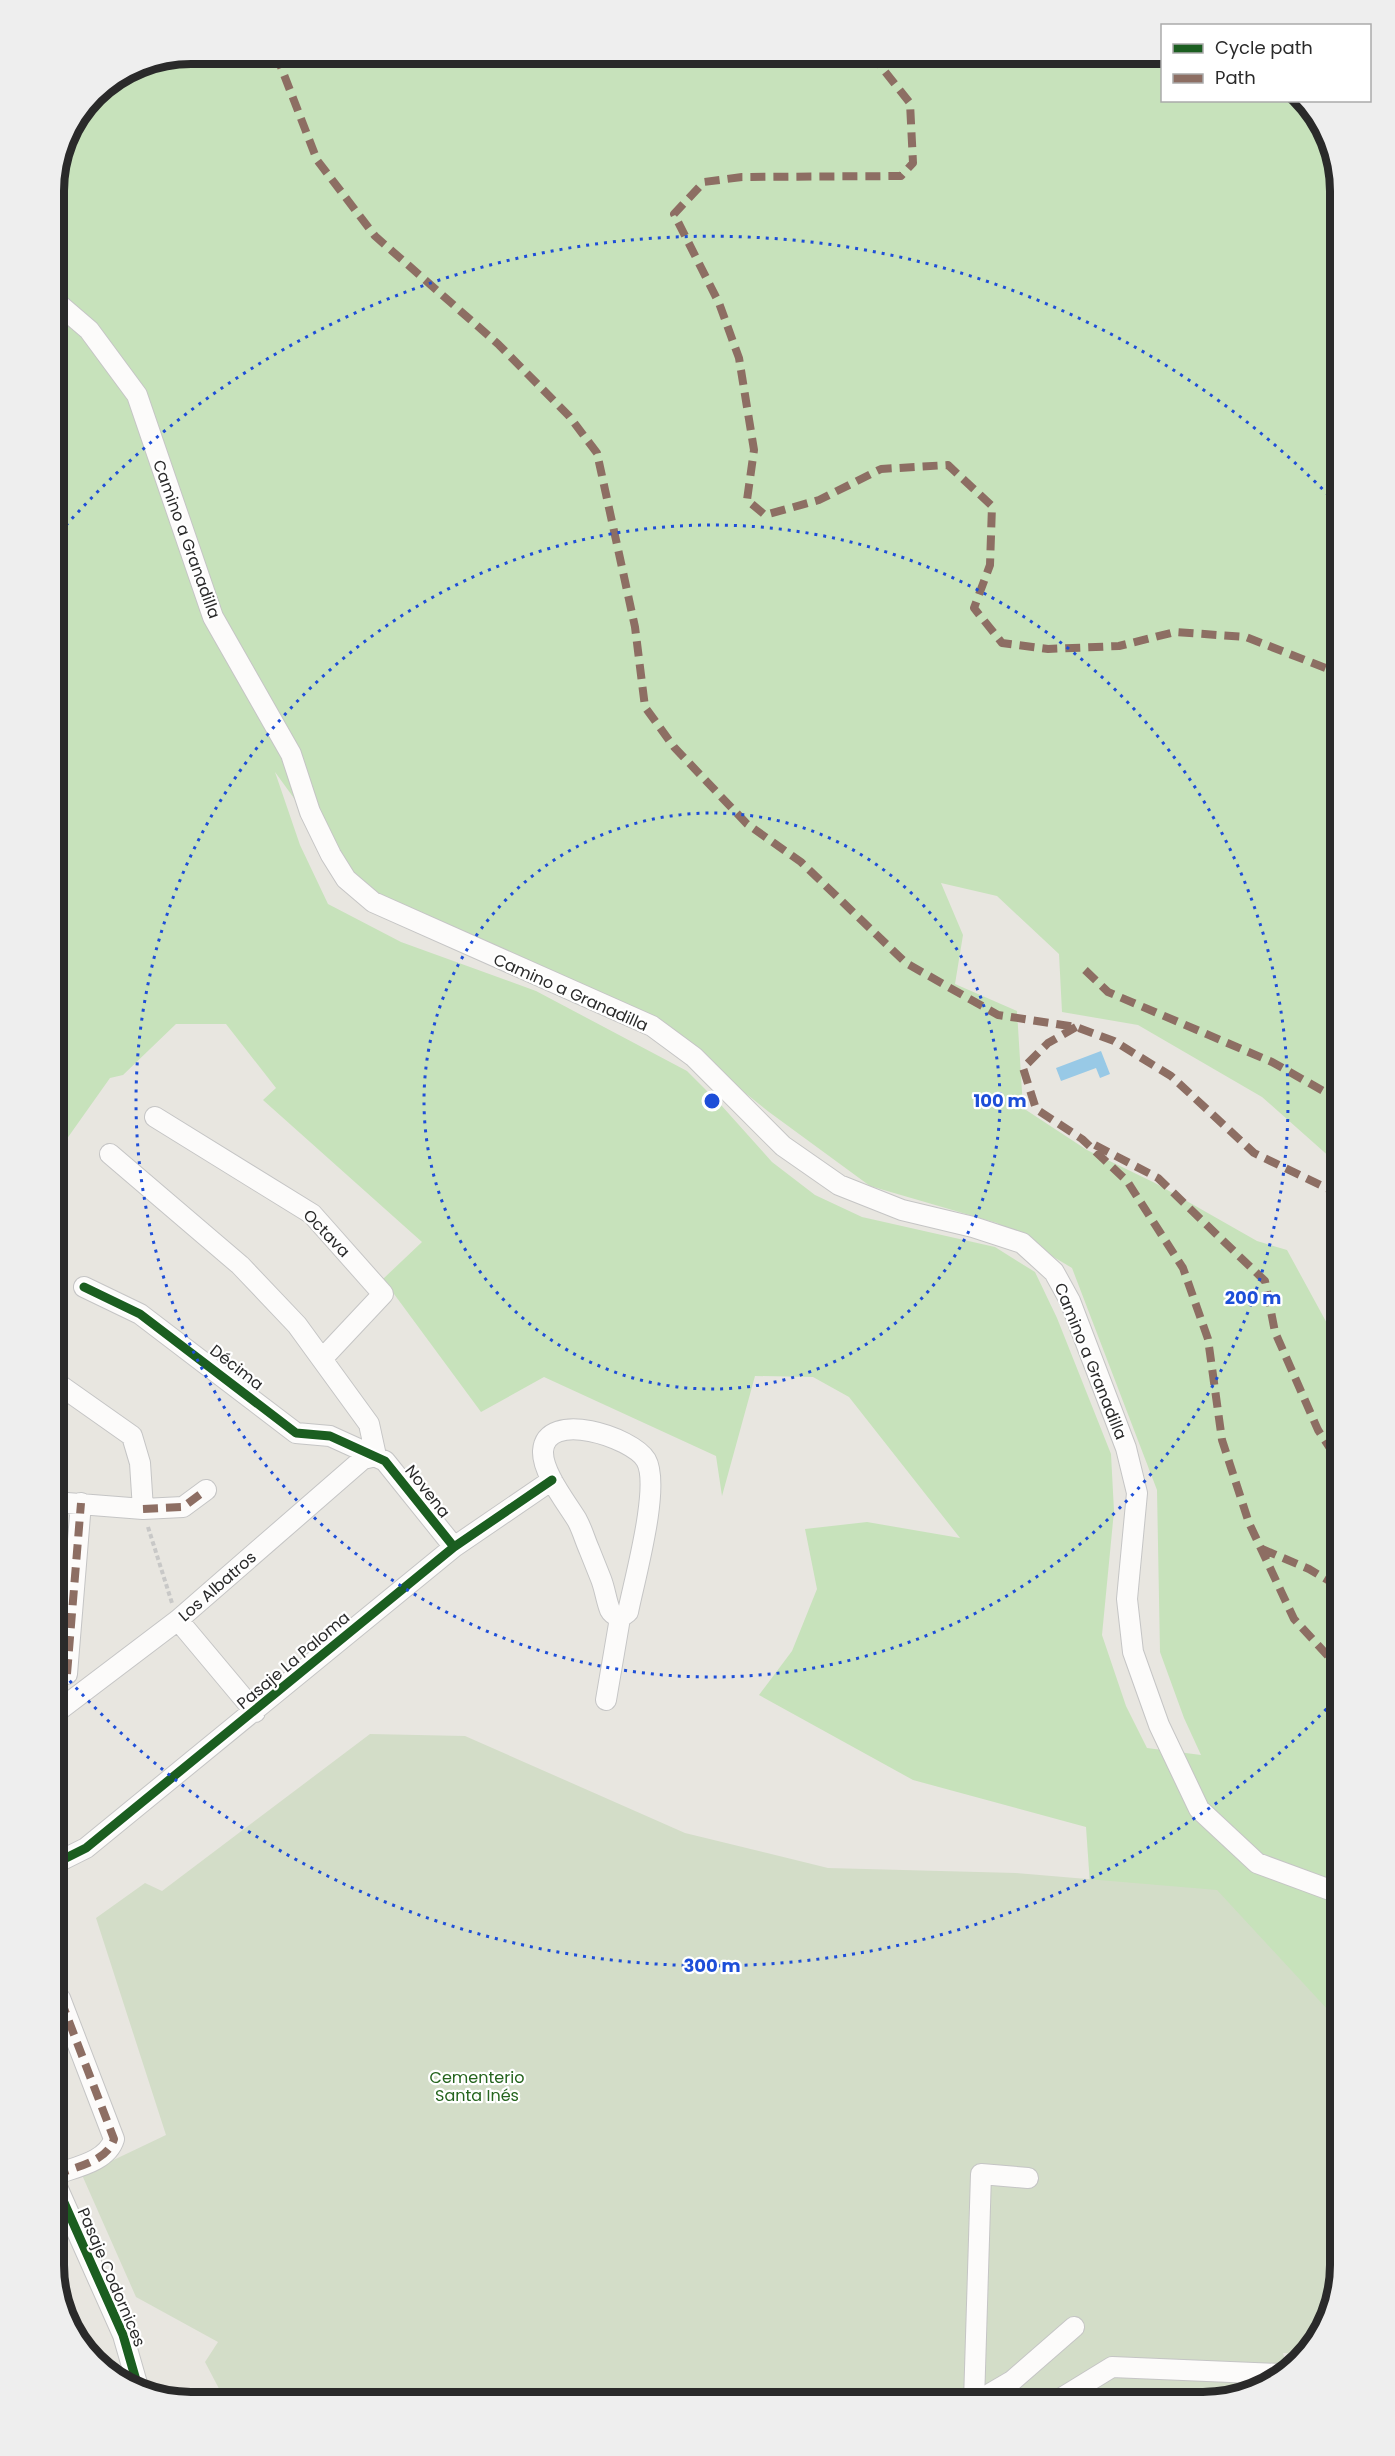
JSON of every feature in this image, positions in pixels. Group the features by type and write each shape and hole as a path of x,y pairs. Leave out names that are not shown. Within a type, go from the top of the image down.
{"street":[{"name":"Camino a Granadilla","path":"65,309 89,330 137,395 213,616 291,754 310,812 331,855 346,879 373,902 652,1026 694,1057 783,1146 838,1185 902,1210 973,1227 1022,1243 1054,1272 1070,1301 1126,1448 1137,1493 1127,1599 1133,1652 1159,1725 1199,1809 1257,1863 1330,1890"},
{"name":"Octava","path":"155,1117 312,1214 383,1294 322,1359"},
{"path":"110,1154 240,1265 297,1325 369,1425 376,1456"},
{"name":"Décima","path":"84,1287 140,1314 296,1433 330,1436 376,1456"},
{"path":"64,1388 132,1436 140,1463 143,1509"},
{"path":"606,1700 620,1618 627,1612 650,1502 650,1479 646,1460 634,1448 591,1431 567,1429 551,1435 544,1443 543,1455 552,1480 578,1522 611,1611 620,1618"},
{"name":"Novena","path":"376,1456 385,1461 454,1547"},
{"name":"Los Albatros","path":"64,1706 178,1620 363,1459 376,1456"},
{"name":"Pasaje La Paloma","path":"64,1859 86,1848 454,1547 552,1480"},
{"path":"64,1502 143,1509 183,1507 206,1490"},
{"path":"67,1674 81,1503"},
{"path":"178,1620 255,1712"},
{"path":"64,2009 114,2139 111,2148 104,2156 64,2171"},
{"path":"975,2392 981,2174 1028,2178"},
{"name":"Pasaje Codornices","path":"64,2203 123,2335 135,2378"},
{"path":"993,2392 1012,2381 1074,2327"},
{"path":"1071,2392 1112,2367 1268,2373"}],"path":[{"path":"143,1509 178,1620"}],"green space":[{"path":"183,65 1161,65 1161,102 1293,102 1309,121 1324,150 1330,183 1330,1157 1262,1097 1138,1025 1062,1012 1059,954 997,896 941,883 963,935 955,984 1017,1011 1023,1108 1087,1150 1155,1183 1257,1241 1287,1250 1330,1329 1330,2036 1095,1957 1086,1827 913,1780 759,1695 792,1651 817,1589 805,1529 867,1522 960,1538 849,1397 813,1377 755,1376 722,1496 716,1456 544,1377 481,1412 383,1279 422,1242 263,1100 276,1088 226,1024 176,1024 123,1075 110,1078 65,1142 65,183 69,158 81,128 108,96 128,81 143,74","holes":["275,772 338,859 378,901 659,1024 769,1112 870,1186 997,1223 1072,1268 1157,1490 1160,1652 1184,1718 1201,1755 1147,1748 1126,1706 1102,1635 1114,1511 1111,1454 1057,1318 1035,1272 995,1247 862,1217 815,1195 772,1162 687,1071 536,991 401,942 328,904 300,845"]},
{"name":"Cementerio Santa Inés","path":"370,1734 465,1736 685,1833 828,1868 1016,1873 1217,1890 1330,2012 1330,2265 1326,2298 1321,2313 1304,2342 1293,2354 1283,2353 1285,2361 1274,2370 1245,2385 1204,2392 220,2391 205,2362 218,2342 136,2297 82,2175 166,2135 96,1918 145,1883 162,1891"}],"water":[{"path":"1101,1051 1110,1074 1100,1078 1096,1068 1061,1081 1056,1068"}],"marked path":[{"path":"280,65 317,160 375,236 498,344 569,416 597,453 635,627 645,707 674,747 747,824 801,862 906,963 998,1015 1076,1027 1114,1041 1171,1076 1254,1153 1330,1190"},
{"path":"880,65 910,103 913,163 901,176 742,177 704,182 674,214 719,303 739,358 754,450 747,500 765,515 819,500 881,469 948,465 992,506 990,565 974,608 1002,643 1048,649 1119,646 1175,632 1246,637 1330,670"},
{"path":"1085,970 1108,992 1272,1062 1330,1095"},
{"path":"1076,1027 1048,1043 1023,1068 1036,1109 1082,1139 1127,1181 1183,1268 1208,1339 1222,1440 1249,1523 1294,1619 1330,1658"},
{"path":"1095,1145 1158,1178 1265,1281 1275,1332 1318,1430 1330,1448"},
{"path":"143,1509 183,1507 206,1490"},
{"path":"67,1674 81,1503"},
{"path":"1262,1549 1309,1569 1330,1581"},
{"path":"64,2009 114,2139 105,2153 89,2163 64,2172"}],"cycle path":[{"path":"84,1287 140,1314 296,1433 330,1436 385,1461 454,1547"},
{"path":"64,1859 86,1848 454,1547 552,1480"},
{"path":"64,2203 123,2335 135,2378"}]}
